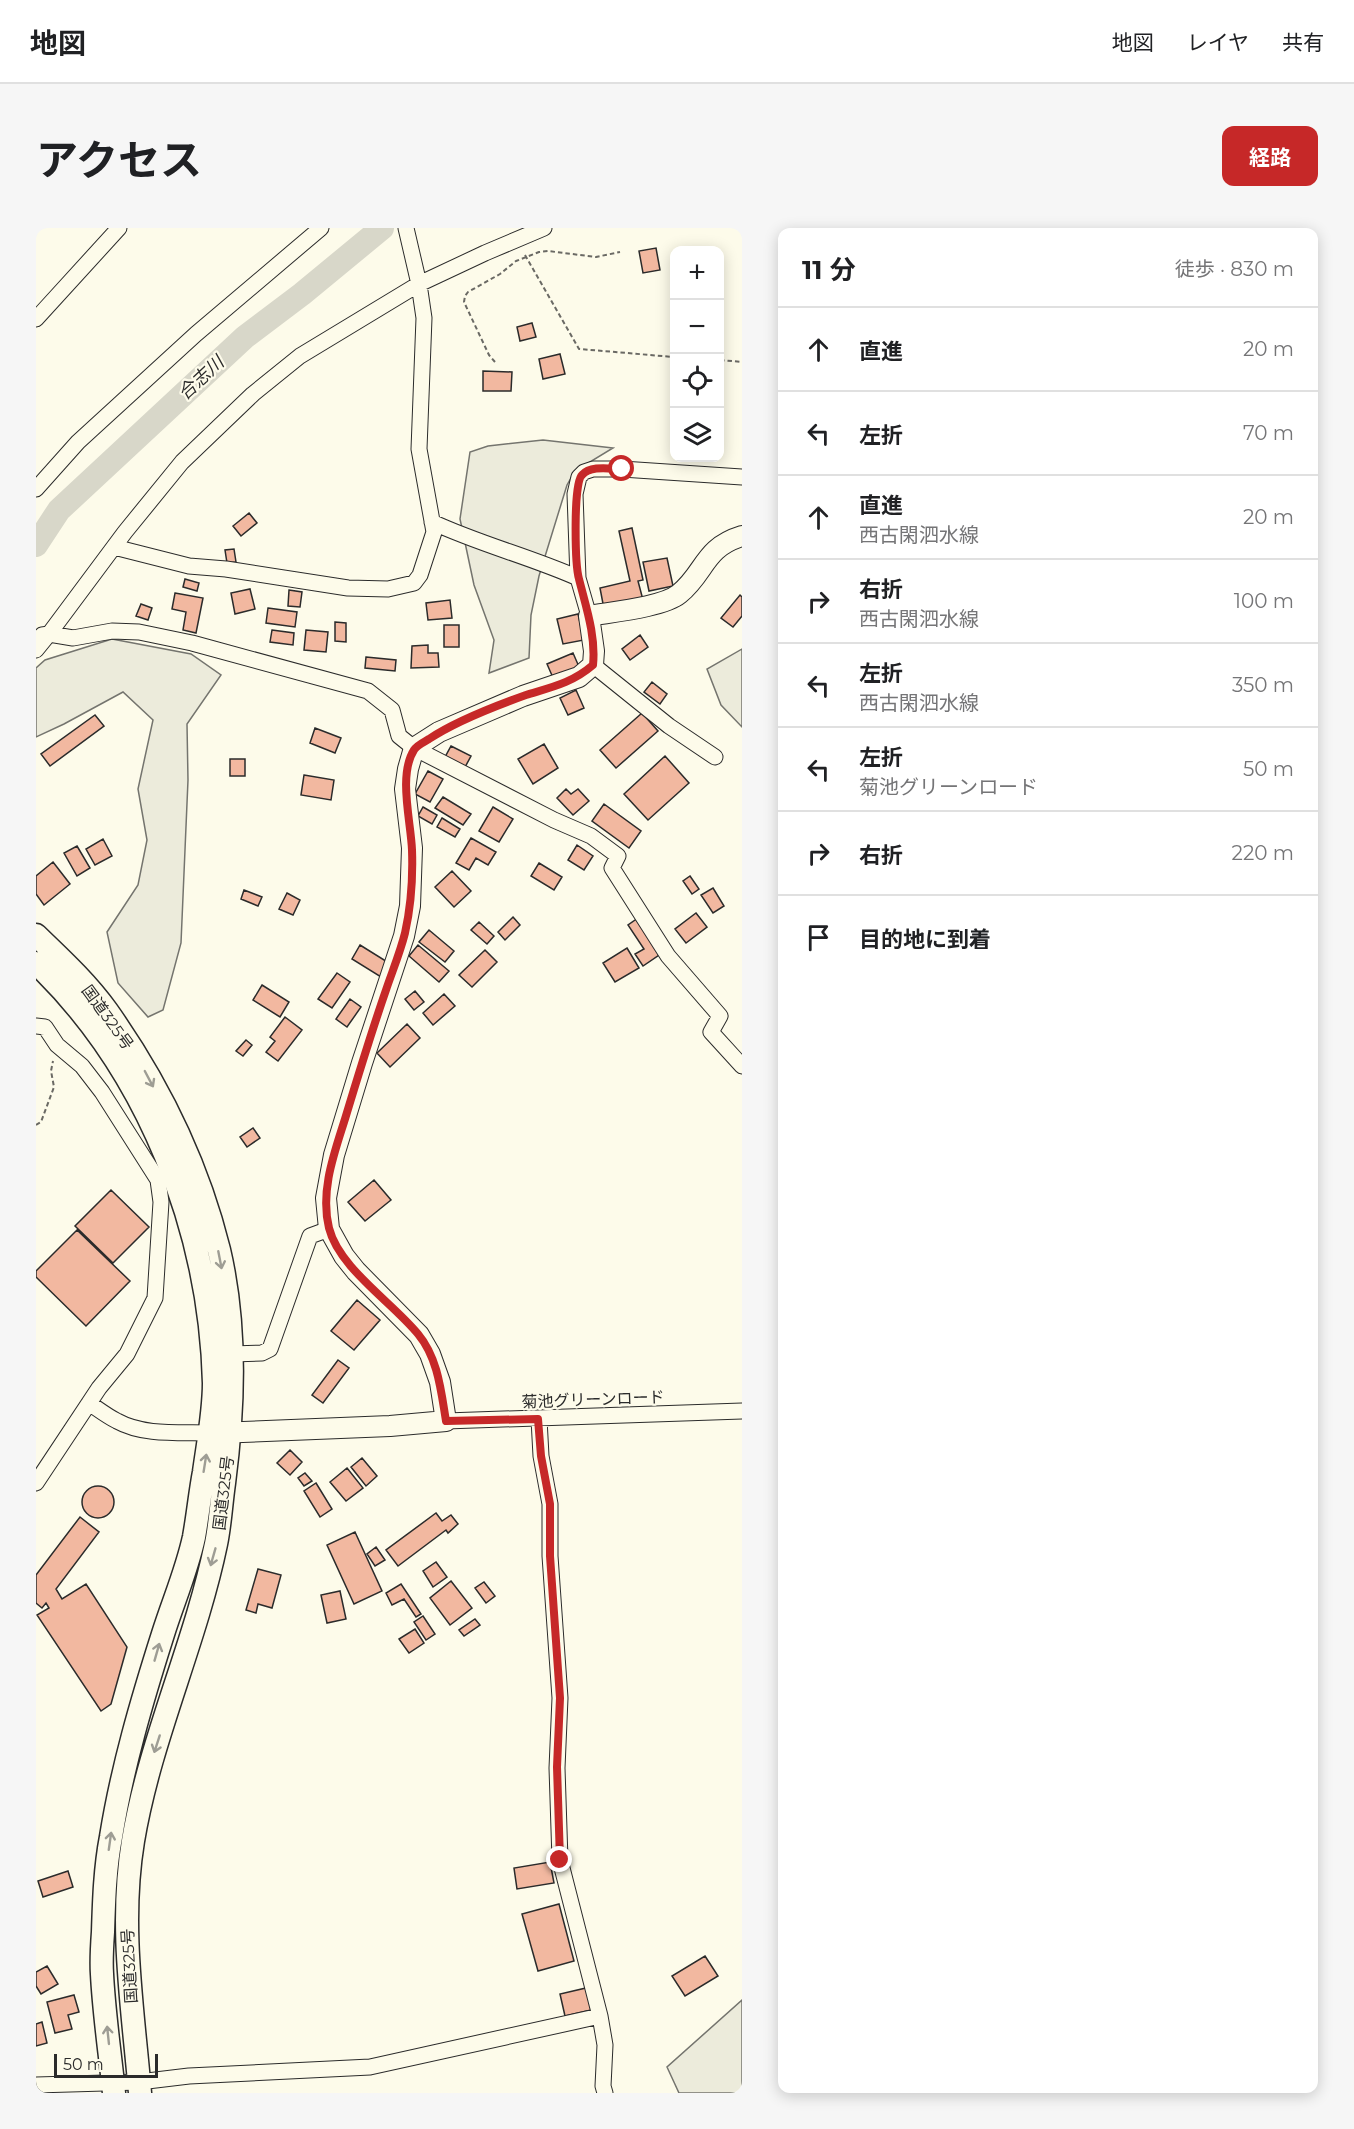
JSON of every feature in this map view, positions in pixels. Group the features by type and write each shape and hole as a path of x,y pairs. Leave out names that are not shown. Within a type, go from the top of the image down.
{"highway":[{"name":"国道325号","path":"36,934 85,984 106,1010 141,1062 195,1171 219,1252 231,1354 220,1432 216,1544 188,1647 146,1777 133,1844 126,1918 128,1974 140,2087"},
{"name":"国道325号","path":"36,963 84,1017 120,1067 152,1125 171,1168 194,1244 210,1330 220,1432 193,1539 123,1768 110,1840 101,1971 113,2088"}],"main road":[{"path":"220,1432 390,1426 446,1421 440,1382 430,1354 419,1335 344,1256 330,1229 326,1198 334,1155 404,936 410,906 412,848 405,789 414,748 448,728 523,696 579,677 593,665 594,651 589,616 666,602 678,596 714,550 726,541 742,536"}],"street":[{"path":"36,320 119,228"},
{"path":"36,489 78,442 196,334 321,228"},
{"path":"114,547 189,566 226,569 348,588 388,590 414,583 420,575 434,532 419,449 424,318 406,228"},
{"path":"36,650 43,635 143,508 182,462 253,394 300,356 419,284 544,228"},
{"path":"589,616 578,578 575,494 579,477 584,472 593,469 622,469 742,477"},
{"path":"432,522 552,566 578,578"},
{"path":"43,635 73,638 112,631 147,633 368,691 392,710 399,736 414,748 591,836 618,856 612,868 668,956 720,1016 711,1032 742,1066"},
{"path":"593,665 669,726 715,757"},
{"path":"36,1026 45,1027 57,1045 82,1066 102,1092 158,1180 161,1202 154,1298 127,1354 89,1403 36,1483"},
{"path":"231,1354 262,1353 270,1349 310,1236 330,1229"},
{"path":"89,1403 117,1422 132,1427 163,1432 220,1432"},
{"name":"菊池グリーンロード","path":"446,1421 742,1411"},
{"path":"538,1419 541,1456 550,1504 550,1556 560,1698 557,1767 560,1860 600,2016 605,2045 604,2093"},
{"path":"36,2085 140,2087 189,2076 370,2067 600,2016"}],"path":[{"path":"516,239 579,349 670,357"},
{"path":"495,362 489,355 464,302 465,296 525,256 548,251 596,258 620,252"},
{"path":"724,360 742,362"},
{"path":"36,1125 41,1122 54,1087 51,1071 57,1045"}],"shaded area":[{"path":"543,440 613,448 575,471 567,485 539,576 531,615 529,658 489,673 494,640 474,585 460,519 470,452 488,446"},
{"path":"112,639 191,654 221,675 187,724 188,780 181,943 163,1010 148,1017 118,983 107,932 138,885 147,840 138,789 153,720 123,692 36,737 36,668 45,660"},
{"path":"742,649 742,727 721,705 707,669"},
{"path":"742,2000 742,2093 679,2093 667,2067"}],"building":[{"path":"656,248 660,270 643,273 639,251"},
{"path":"532,323 536,337 520,341 517,327"},
{"path":"560,354 565,374 543,379 539,359"},
{"path":"483,371 512,372 511,391 483,391"},
{"path":"249,513 257,523 241,536 233,526"},
{"path":"632,528 643,580 638,581 643,600 604,609 600,588 630,581 619,531"},
{"path":"234,549 236,562 227,563 225,550"},
{"path":"667,558 673,586 649,591 643,562"},
{"path":"185,579 199,583 197,591 183,587"},
{"path":"250,589 255,609 235,614 231,593"},
{"path":"289,590 302,592 300,607 288,606"},
{"path":"175,593 203,598 196,633 183,630 186,612 172,609"},
{"path":"740,595 742,597 742,616 733,627 721,618"},
{"path":"450,600 452,618 428,620 426,603"},
{"path":"141,604 152,608 148,620 136,616"},
{"path":"268,608 297,612 295,627 266,623"},
{"path":"578,614 584,640 563,644 557,619"},
{"path":"335,622 346,623 346,642 335,641"},
{"path":"444,625 459,625 459,647 444,647"},
{"path":"272,630 294,633 293,645 270,642"},
{"path":"306,630 328,632 326,652 304,650"},
{"path":"640,635 648,647 630,660 622,649"},
{"path":"428,645 428,653 438,653 439,667 411,668 412,646"},
{"path":"573,653 580,669 554,680 547,664"},
{"path":"366,657 396,660 395,671 365,668"},
{"path":"652,682 667,694 660,704 644,692"},
{"path":"576,690 584,708 568,715 560,698"},
{"path":"642,713 658,731 616,768 600,750"},
{"path":"95,715 104,726 50,766 41,754"},
{"path":"315,728 341,738 335,753 310,743"},
{"path":"544,744 558,768 533,784 518,759"},
{"path":"451,746 471,756 464,769 444,759"},
{"path":"665,756 689,783 648,820 624,794"},
{"path":"230,759 245,759 245,776 230,776"},
{"path":"428,771 443,779 430,802 415,794"},
{"path":"304,775 334,780 331,800 301,795"},
{"path":"566,789 571,794 578,789 589,801 573,815 557,798"},
{"path":"443,797 471,814 463,825 435,808"},
{"path":"604,804 641,831 629,848 592,821"},
{"path":"423,807 437,815 432,824 418,816"},
{"path":"493,807 513,819 499,842 479,831"},
{"path":"442,818 460,829 455,837 437,827"},
{"path":"471,838 496,852 488,865 476,858 469,870 456,863"},
{"path":"103,839 112,856 95,865 86,849"},
{"path":"577,845 593,856 584,870 568,860"},
{"path":"77,846 90,868 77,876 64,853"},
{"path":"53,862 70,884 44,905 36,894 36,876"},
{"path":"539,863 562,877 554,890 531,876"},
{"path":"452,871 471,891 454,907 435,887"},
{"path":"690,876 699,889 692,894 683,881"},
{"path":"713,888 724,906 713,913 701,895"},
{"path":"244,890 262,897 258,906 241,899"},
{"path":"287,893 300,900 293,915 279,909"},
{"path":"696,913 707,927 686,943 675,929"},
{"path":"513,917 520,925 505,940 498,932"},
{"path":"638,918 662,953 643,966 635,954 644,949 628,925"},
{"path":"479,922 494,936 487,944 471,930"},
{"path":"429,930 454,951 445,962 419,942"},
{"path":"360,945 389,963 381,977 352,959"},
{"path":"418,945 449,971 439,982 409,956"},
{"path":"627,948 639,968 615,982 603,963"},
{"path":"485,950 497,962 472,987 459,975"},
{"path":"337,973 350,982 332,1008 318,999"},
{"path":"262,985 289,1002 280,1017 253,1000"},
{"path":"415,991 424,1002 414,1010 405,999"},
{"path":"444,994 455,1006 433,1025 423,1013"},
{"path":"350,999 361,1007 347,1027 336,1019"},
{"path":"285,1017 302,1030 278,1061 266,1052 275,1041 270,1037"},
{"path":"407,1024 420,1038 390,1067 377,1053"},
{"path":"246,1040 252,1045 243,1056 236,1051"},
{"path":"253,1128 260,1138 247,1147 240,1137"},
{"path":"374,1180 391,1200 365,1221 348,1202"},
{"path":"111,1190 149,1227 113,1263 75,1226"},
{"path":"77,1230 130,1281 86,1326 36,1277 36,1271"},
{"path":"357,1300 380,1320 354,1350 331,1331"},
{"path":"338,1360 349,1368 323,1403 312,1395"},
{"path":"290,1450 302,1462 290,1475 277,1463"},
{"path":"362,1458 377,1476 366,1486 351,1467"},
{"path":"347,1468 363,1488 346,1501 330,1482"},
{"path":"305,1473 312,1481 304,1486 298,1478"},
{"path":"316,1483 332,1509 320,1517 304,1491"},
{"path":"98,1486 109,1491 114,1502 109,1513 98,1518 87,1513 82,1502 87,1491"},
{"path":"436,1513 442,1521 451,1515 458,1524 448,1533 446,1530 398,1566 386,1550"},
{"path":"80,1517 99,1532 56,1589 62,1599 86,1584 127,1647 111,1704 101,1711 37,1615 49,1608 46,1603 42,1608 36,1603 36,1575"},
{"path":"355,1532 382,1591 354,1604 327,1545"},
{"path":"376,1547 385,1560 375,1566 367,1554"},
{"path":"436,1562 447,1577 433,1587 423,1571"},
{"path":"258,1569 281,1575 272,1608 258,1604 256,1613 246,1610"},
{"path":"451,1581 472,1608 450,1625 430,1598"},
{"path":"484,1582 495,1596 486,1603 475,1588"},
{"path":"401,1584 421,1614 416,1617 404,1599 392,1605 386,1593"},
{"path":"340,1591 346,1619 327,1623 321,1595"},
{"path":"423,1616 435,1634 426,1640 414,1622"},
{"path":"475,1619 480,1625 464,1636 459,1630"},
{"path":"415,1629 424,1643 409,1653 399,1639"},
{"path":"550,1862 554,1883 517,1889 514,1868"},
{"path":"68,1871 73,1887 43,1897 38,1881"},
{"path":"559,1904 574,1961 538,1971 522,1914"},
{"path":"705,1956 718,1976 685,1996 672,1976"},
{"path":"47,1966 58,1984 41,1994 36,1986 36,1972"},
{"path":"586,1988 591,2010 565,2016 560,1994"},
{"path":"74,1995 79,2012 68,2015 72,2029 55,2033 47,2002"},
{"path":"42,2022 47,2043 36,2046 36,2024"}],"waterway":[{"name":"合志川","path":"36,545 59,510 245,337 302,294 382,228"}],"route":[{"path":"560,1860 557,1767 560,1698 550,1556 550,1504 541,1456 538,1419 446,1421 440,1382 430,1354 419,1335 344,1256 330,1229 326,1198 334,1155 404,936 410,906 412,848 405,789 414,748 439,732 465,720 523,696 579,677 593,665 594,651 589,616 578,578 575,494 579,477 584,472 593,469 622,469"}]}
